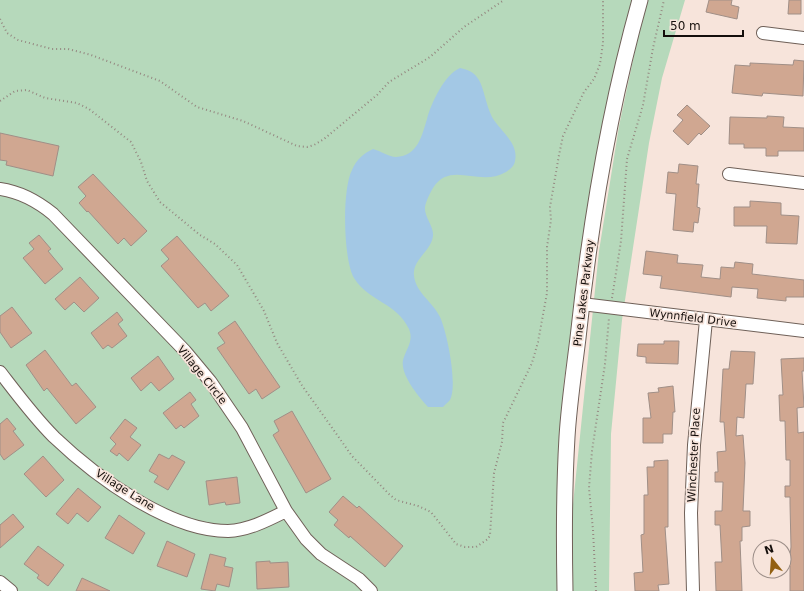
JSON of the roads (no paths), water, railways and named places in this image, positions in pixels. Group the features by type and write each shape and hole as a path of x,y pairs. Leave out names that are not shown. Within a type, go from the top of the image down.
{"street":[{"name":"Pine Lakes Parkway","path":"565,591 564,524 567,436 582,304 608,136 626,53 640,0"},
{"path":"763,33 804,38"},
{"path":"729,174 804,183"},
{"name":"Village Circle","path":"0,189 31,199 53,214 194,361 231,410 286,511 313,546 358,579 371,591"},
{"name":"Wynnfield Drive","path":"582,304 804,331"},
{"name":"Winchester Place","path":"693,591 691,513 694,445 706,320"},
{"name":"Village Lane","path":"0,372 31,411 67,448 117,487 148,506 194,526 219,530 236,530 250,527 286,511"},
{"path":"0,582 11,591"}],"water":[{"path":"460,68 466,69 474,74 480,82 492,117 512,143 515,161 514,165 510,169 496,176 448,176 440,180 433,188 426,202 425,211 433,232 433,236 432,242 416,265 414,276 415,282 421,292 437,312 443,324 451,358 453,383 450,400 443,407 428,407 411,385 404,372 403,360 411,337 404,320 390,307 360,286 350,269 346,240 345,208 349,179 358,160 373,149 396,157 403,156 414,149 421,138 429,112 439,90 449,76"}]}
